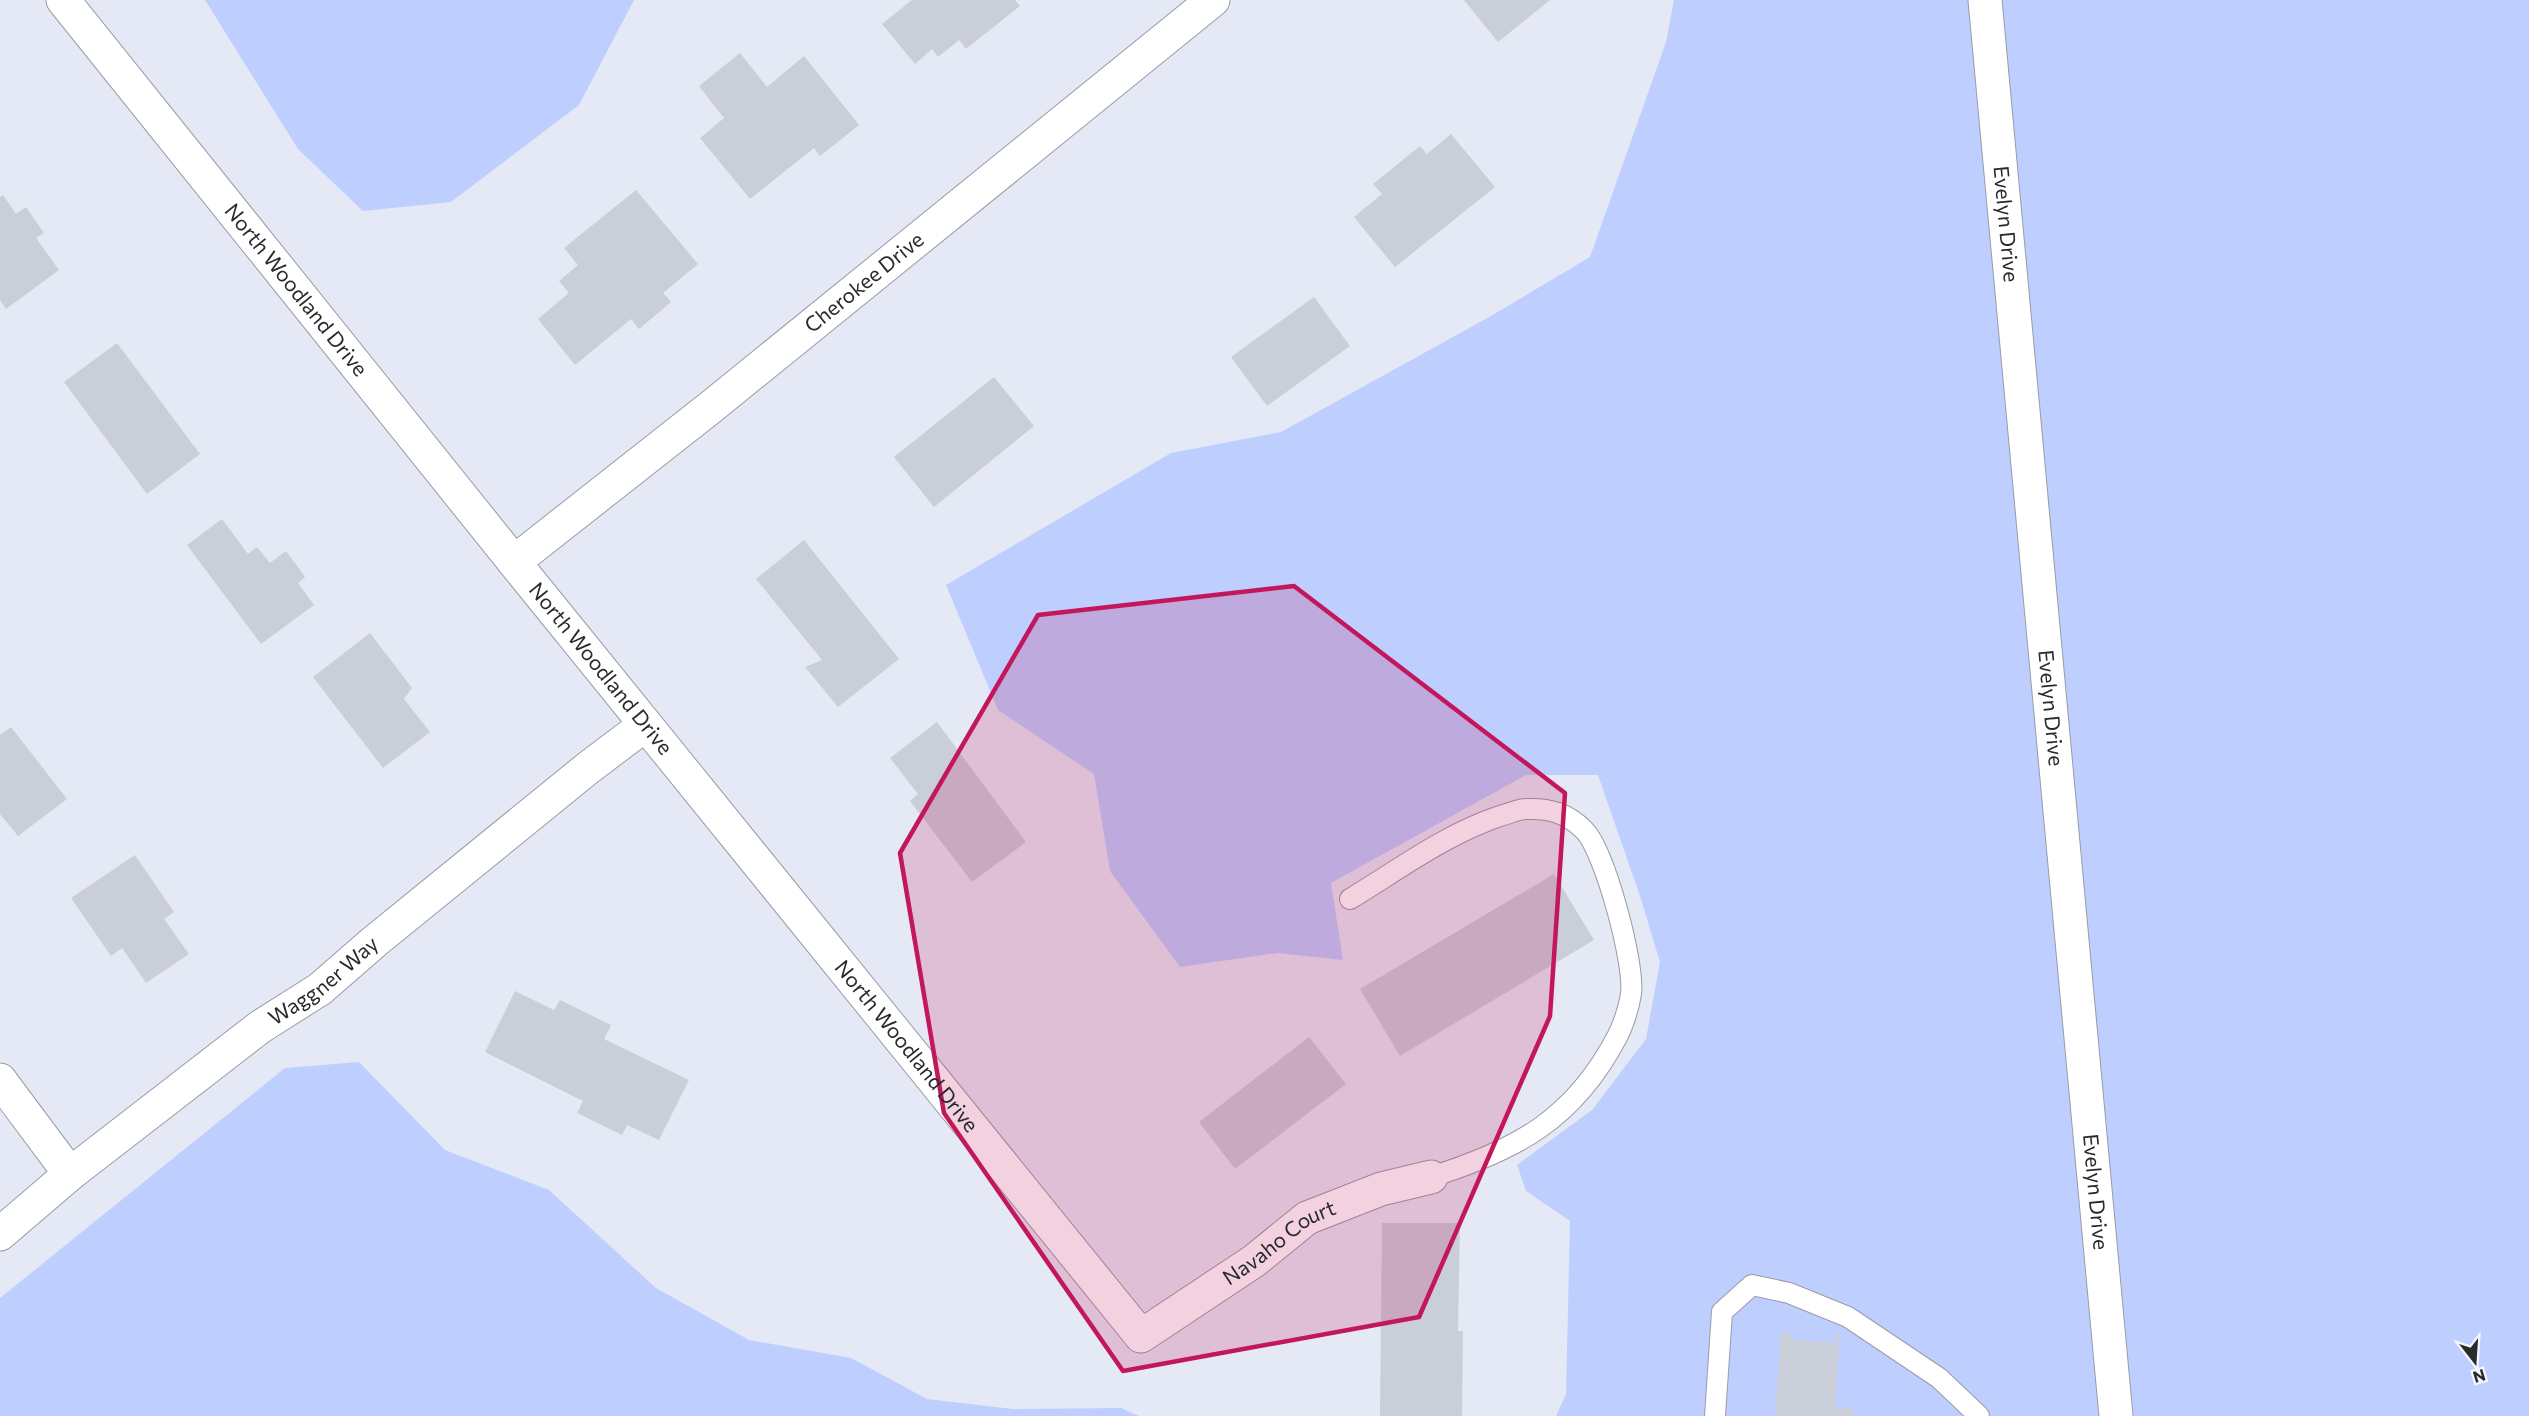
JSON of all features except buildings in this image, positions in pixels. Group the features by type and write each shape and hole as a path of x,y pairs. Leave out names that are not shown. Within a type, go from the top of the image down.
{"street":[{"name":"North Woodland Drive","path":"63,0 645,725 1141,1336"},
{"name":"Cherokee Drive","path":"514,562 711,407 1213,0"},
{"name":"Evelyn Drive","path":"1985,0 2116,1416"},
{"name":"Waggner Way","path":"0,1234 70,1174 260,1027 320,989 374,942 588,768 645,725"},
{"path":"0,1080 70,1174"},
{"name":"Navaho Court","path":"1141,1336 1254,1261 1307,1218 1381,1189 1431,1176"}],"lane":[{"path":"1350,899 1450,838 1487,821 1524,809 1555,810 1584,831 1603,865 1626,946 1631,993 1618,1035 1591,1079 1565,1108 1524,1140 1478,1162 1431,1176"},
{"path":"1715,1416 1722,1311 1752,1285 1789,1293 1848,1317 1939,1378 1979,1416"}],"highlighted area":[{"path":"1294,586 1565,793 1550,1016 1419,1317 1123,1371 944,1113 900,853 1038,615"}],"shaded area":[{"path":"205,0 634,0 579,105 451,202 363,211 298,149"},
{"path":"1674,0 2529,0 2529,1416 1556,1416 1566,1394 1570,1221 1526,1191 1517,1165 1592,1110 1646,1039 1660,962 1598,775 1526,775 1331,883 1343,960 1278,953 1180,967 1110,871 1094,774 998,710 946,585 1171,453 1281,432 1491,316 1590,257 1666,42"},
{"path":"359,1062 445,1150 549,1190 656,1288 749,1340 851,1358 927,1399 1013,1409 1121,1408 1139,1416 0,1416 0,1298 285,1068"}]}
